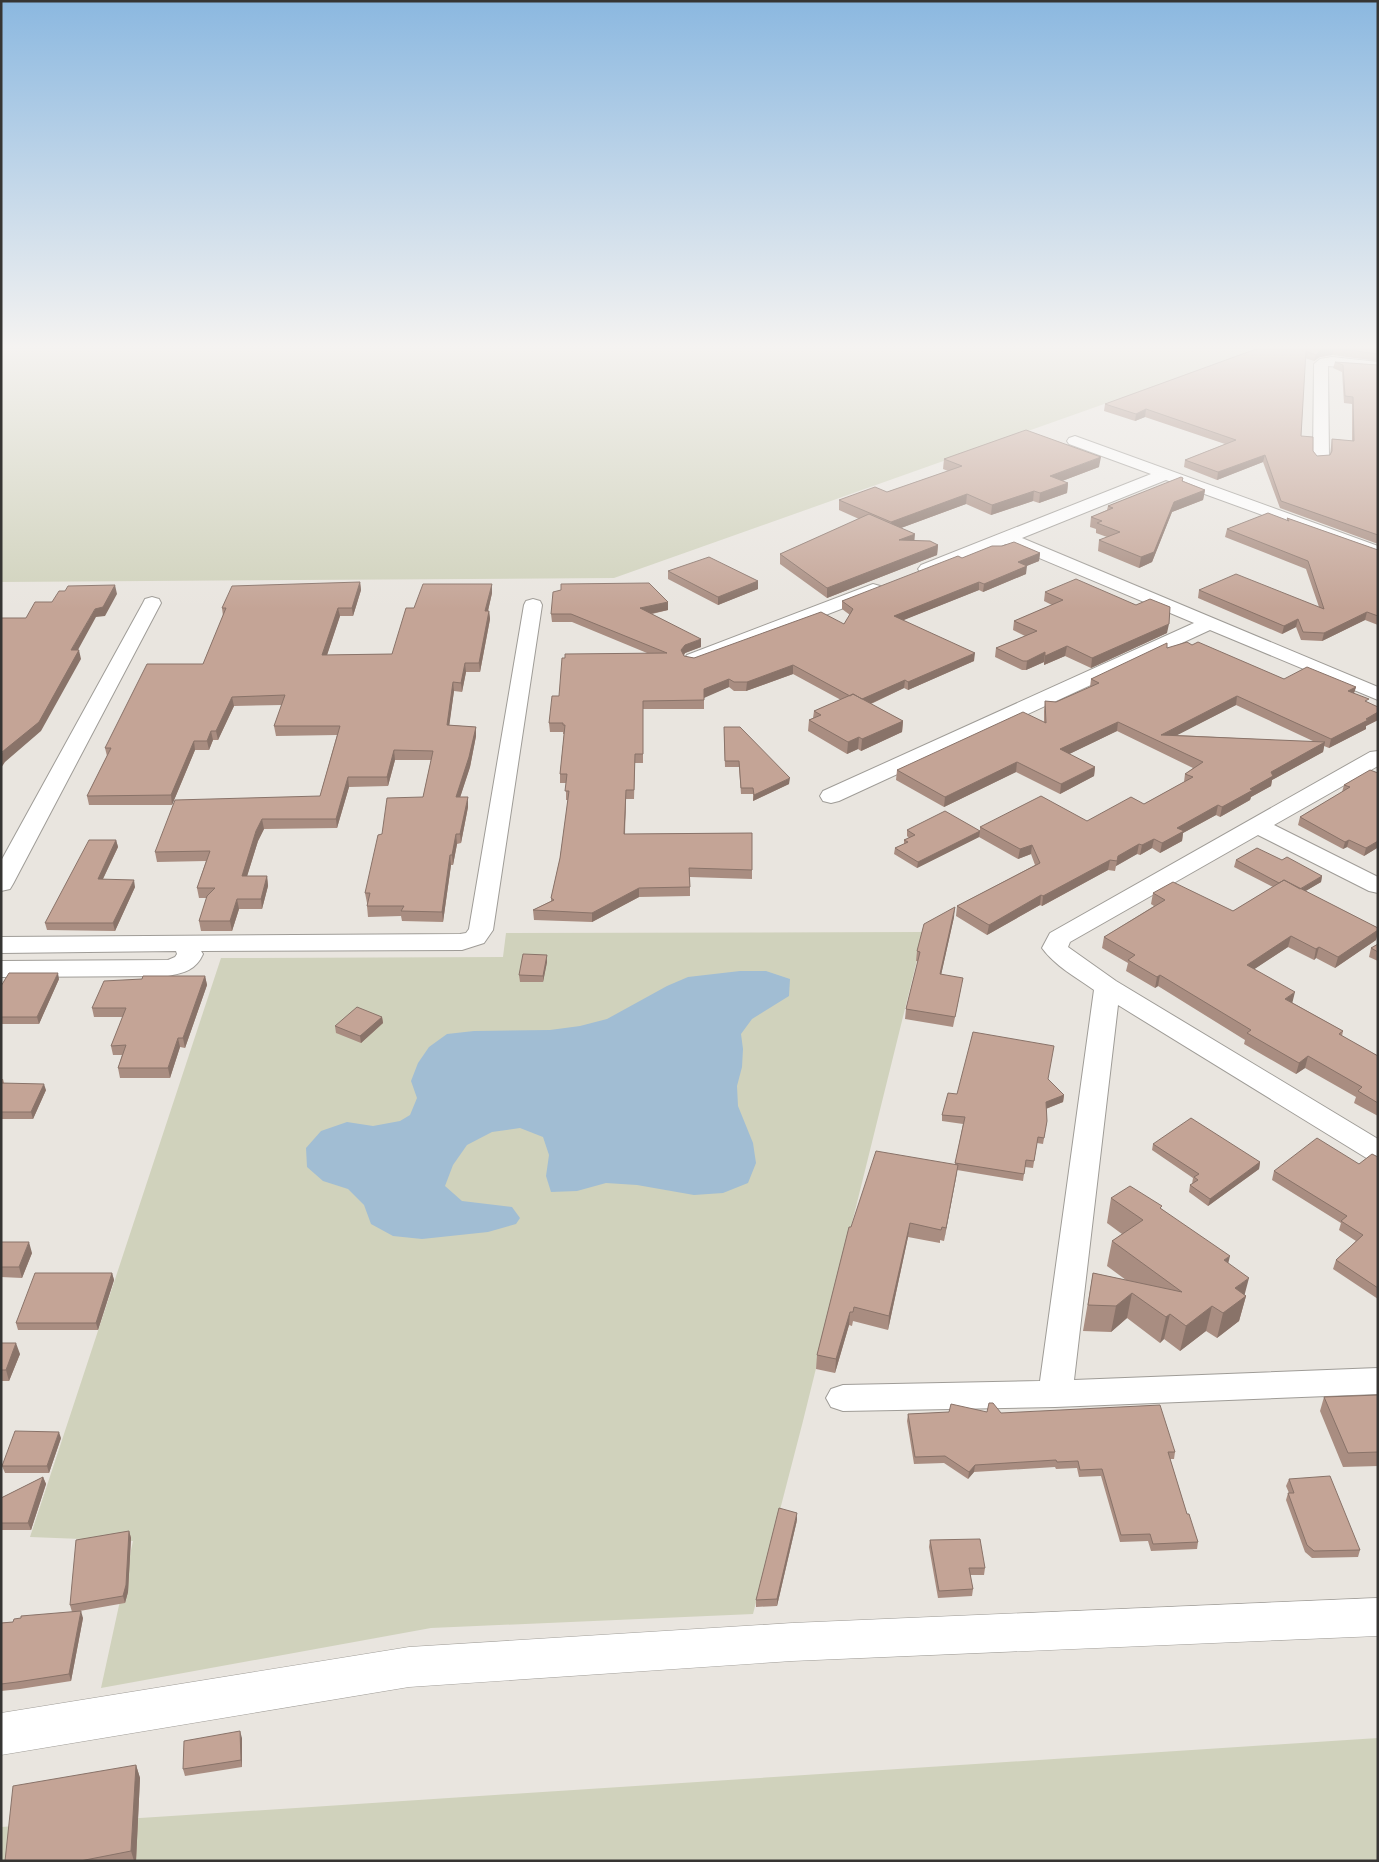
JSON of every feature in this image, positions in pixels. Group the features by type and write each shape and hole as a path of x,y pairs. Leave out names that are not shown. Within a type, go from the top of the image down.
{"street":[{"path":"1320,435 1320,458"},
{"path":"1075,441 1378,552"},
{"path":"915,574 1166,474"},
{"path":"1007,538 1378,694"},
{"path":"693,660 887,584"},
{"path":"1,884 152,603"},
{"path":"1,945 462,942 475,938 481,930 533,605"},
{"path":"831,796 1210,624"},
{"path":"1378,757 1058,938 1055,948 1059,953 1107,987 1378,1152"},
{"path":"1258,826 1378,886"},
{"path":"1,970 168,968 182,965 189,960 190,954 183,943"},
{"path":"1055,1394 1107,987"},
{"path":"843,1398 1055,1394 1378,1381"},
{"path":"1,1734 409,1667 792,1642 1378,1617"}],"green space":[{"path":"1,435 1017,435 614,578 1,582"},
{"path":"924,932 803,1421 753,1614 431,1628 101,1688 133,1541 30,1537 221,958 503,957 506,933"},
{"path":"1378,1738 1378,1861 1,1861 1,1827"}],"water":[{"path":"740,971 766,971 790,979 789,996 752,1019 741,1034 743,1049 742,1067 737,1086 738,1106 753,1143 756,1163 748,1183 723,1193 694,1195 637,1185 606,1183 577,1191 551,1192 546,1176 549,1155 543,1137 520,1128 492,1132 467,1145 453,1165 445,1186 462,1201 512,1207 520,1218 516,1224 488,1232 422,1239 393,1236 371,1224 364,1205 348,1189 323,1181 307,1167 306,1148 321,1131 347,1122 373,1126 400,1121 410,1115 417,1098 411,1081 418,1063 429,1047 447,1034 474,1031 550,1030 580,1026 607,1019 667,986 688,977"}],"building":[{"path":"1012,435 1040,435 1101,457 1050,476 1068,483 1040,493 1034,491 992,505 967,494 891,522 839,500 875,487 887,492 962,466 944,459"},
{"path":"1221,435 1301,435 1313,437 1313,451 1317,456 1330,455 1332,439 1354,441 1354,435 1378,435 1378,535 1281,501 1265,455 1218,472 1185,460 1236,440"},
{"path":"1181,477 1183,478 1182,481 1205,490 1174,502 1154,552 1141,557 1099,540 1120,532 1097,523 1102,521 1091,517 1113,508 1108,506"},
{"path":"1268,513 1378,550 1378,616 1367,612 1324,633 1303,632 1298,619 1284,626 1199,590 1236,574 1324,609 1308,561 1227,529"},
{"path":"869,514 915,534 899,540 930,541 938,545 827,588 780,554"},
{"path":"1014,542 1040,553 1018,562 1027,566 984,584 979,582 894,616 975,653 908,682 905,680 862,699 853,694 850,696 793,665 747,682 734,682 729,679 704,689 704,700 643,701 643,754 635,754 634,790 626,790 624,834 752,833 752,870 689,868 690,887 639,888 592,913 533,910 554,900 551,898 560,858 569,791 565,791 567,774 560,774 565,725 563,723 549,723 552,696 559,696 562,658 565,658 565,654 667,653 571,614 551,614 553,592 561,590 561,584 649,583 668,602 640,608 701,639 685,645 681,650 684,656 694,658 821,612 844,624 853,609 842,601 958,556 962,558 992,546 1002,546"},
{"path":"709,557 758,581 718,597 668,571"},
{"path":"1076,579 1136,605 1150,599 1170,607 1169,624 1092,658 1067,646 1045,656 1045,652 1027,661 1023,661 996,648 1037,631 1014,621 1063,600 1045,592"},
{"path":"360,582 352,608 338,608 322,655 392,654 406,608 414,608 423,584 492,584 485,611 489,611 479,663 465,663 461,683 453,682 447,725 476,727 469,757 456,797 468,797 460,834 456,834 452,855 450,855 442,912 401,911 404,906 367,906 370,893 365,893 378,835 382,834 387,798 423,797 433,751 394,750 387,777 348,777 336,819 262,819 256,831 242,876 267,876 261,899 237,899 230,921 199,921 207,896 215,888 197,888 210,851 155,852 175,800 320,796 340,726 274,726 285,695 232,697 216,731 211,731 207,741 194,741 171,795 87,796 111,748 105,748 147,664 203,664 226,608 222,608 232,586"},
{"path":"115,585 103,607 95,609 71,650 79,650 39,722 1,754 1,618 26,618 35,602 52,602 59,591 65,591 68,586"},
{"path":"1187,642 1192,645 1198,642 1284,679 1307,667 1356,687 1348,691 1369,699 1365,701 1378,707 1378,712 1366,719 1368,720 1331,739 1237,696 1161,735 1325,742 1271,772 1273,776 1250,789 1253,790 1222,807 1218,805 1177,828 1184,831 1162,843 1154,839 1142,845 1139,844 1118,856 1117,861 1110,860 1043,896 1041,895 989,925 957,906 1040,863 1032,845 1020,849 980,827 1041,796 1087,821 1131,797 1144,804 1193,777 1185,774 1203,762 1118,722 1060,749 1095,767 1061,784 1017,762 945,797 897,770 1023,712 1046,723 1045,701 1056,702 1099,683 1091,679 1167,643 1167,648"},
{"path":"853,694 903,721 862,739 859,737 848,742 809,720 821,715 814,711"},
{"path":"724,727 740,727 790,778 754,795 753,788 741,788 739,761 725,761"},
{"path":"1370,770 1378,773 1378,841 1366,848 1349,840 1345,842 1300,817 1350,787 1344,785"},
{"path":"945,811 980,831 918,862 895,848 908,842 904,840 915,835 907,830"},
{"path":"89,840 116,840 98,879 134,880 113,923 45,923"},
{"path":"1257,848 1282,860 1287,857 1322,876 1300,889 1284,880 1279,883 1236,860"},
{"path":"1284,880 1378,928 1378,930 1338,957 1319,947 1316,949 1291,936 1247,965 1295,992 1285,999 1343,1031 1339,1034 1378,1056 1378,1103 1358,1091 1362,1087 1308,1056 1299,1063 1247,1033 1251,1030 1160,975 1157,977 1128,960 1135,955 1104,937 1165,900 1153,893 1173,882 1233,911"},
{"path":"955,907 940,974 963,978 955,1017 906,1009 920,952 917,951 924,924"},
{"path":"1378,944 1378,952 1371,948"},
{"path":"523,954 547,955 543,976 519,975"},
{"path":"9,973 58,973 37,1017 1,1017 1,986"},
{"path":"143,976 205,976 183,1038 178,1038 168,1068 118,1068 126,1045 111,1046 126,1008 92,1008 104,981 142,979"},
{"path":"357,1007 382,1017 360,1036 335,1026"},
{"path":"973,1032 1054,1046 1048,1079 1064,1095 1046,1102 1047,1121 1044,1138 1038,1137 1034,1161 1026,1160 1024,1174 955,1163 965,1117 942,1115 948,1093 957,1094"},
{"path":"1,1083 44,1084 31,1112 1,1112"},
{"path":"1191,1118 1260,1162 1210,1199 1190,1185 1198,1180 1194,1177 1199,1174 1153,1144"},
{"path":"1317,1138 1359,1164 1372,1154 1378,1157 1378,1288 1336,1260 1363,1235 1341,1221 1347,1216 1274,1171"},
{"path":"876,1151 958,1165 946,1228 942,1227 941,1230 910,1223 889,1316 854,1307 853,1312 850,1312 836,1359 817,1355 849,1227 851,1227"},
{"path":"1130,1186 1162,1206 1160,1208 1230,1256 1224,1260 1249,1278 1235,1288 1246,1296 1223,1313 1212,1306 1186,1326 1170,1314 1166,1317 1132,1293 1116,1306 1088,1305 1093,1273 1182,1292 1112,1241 1143,1220 1111,1198"},
{"path":"1,1242 29,1242 19,1267 1,1267"},
{"path":"35,1273 112,1273 96,1323 16,1323"},
{"path":"1,1343 16,1343 6,1370 1,1370"},
{"path":"1378,1395 1378,1452 1348,1453 1324,1397"},
{"path":"989,1403 993,1403 1001,1413 1160,1405 1175,1452 1168,1452 1187,1514 1189,1514 1198,1542 1153,1544 1150,1534 1121,1535 1102,1469 1080,1470 1078,1461 1057,1462 1056,1460 975,1465 969,1472 945,1456 915,1457 908,1414 949,1412 951,1404 987,1412"},
{"path":"15,1431 59,1432 47,1466 2,1466"},
{"path":"1330,1476 1360,1550 1314,1551 1307,1545 1288,1493 1294,1493 1289,1479"},
{"path":"43,1477 28,1523 1,1523 1,1498"},
{"path":"779,1508 797,1513 777,1599 756,1600"},
{"path":"129,1531 126,1585 123,1596 70,1605 76,1540"},
{"path":"980,1539 985,1568 969,1568 973,1589 939,1591 930,1540"},
{"path":"81,1611 69,1674 1,1684 1,1623 13,1622 14,1619 21,1618 21,1616"},
{"path":"240,1731 241,1760 183,1769 184,1741"},
{"path":"136,1765 131,1851 80,1861 5,1861 13,1786"}]}
